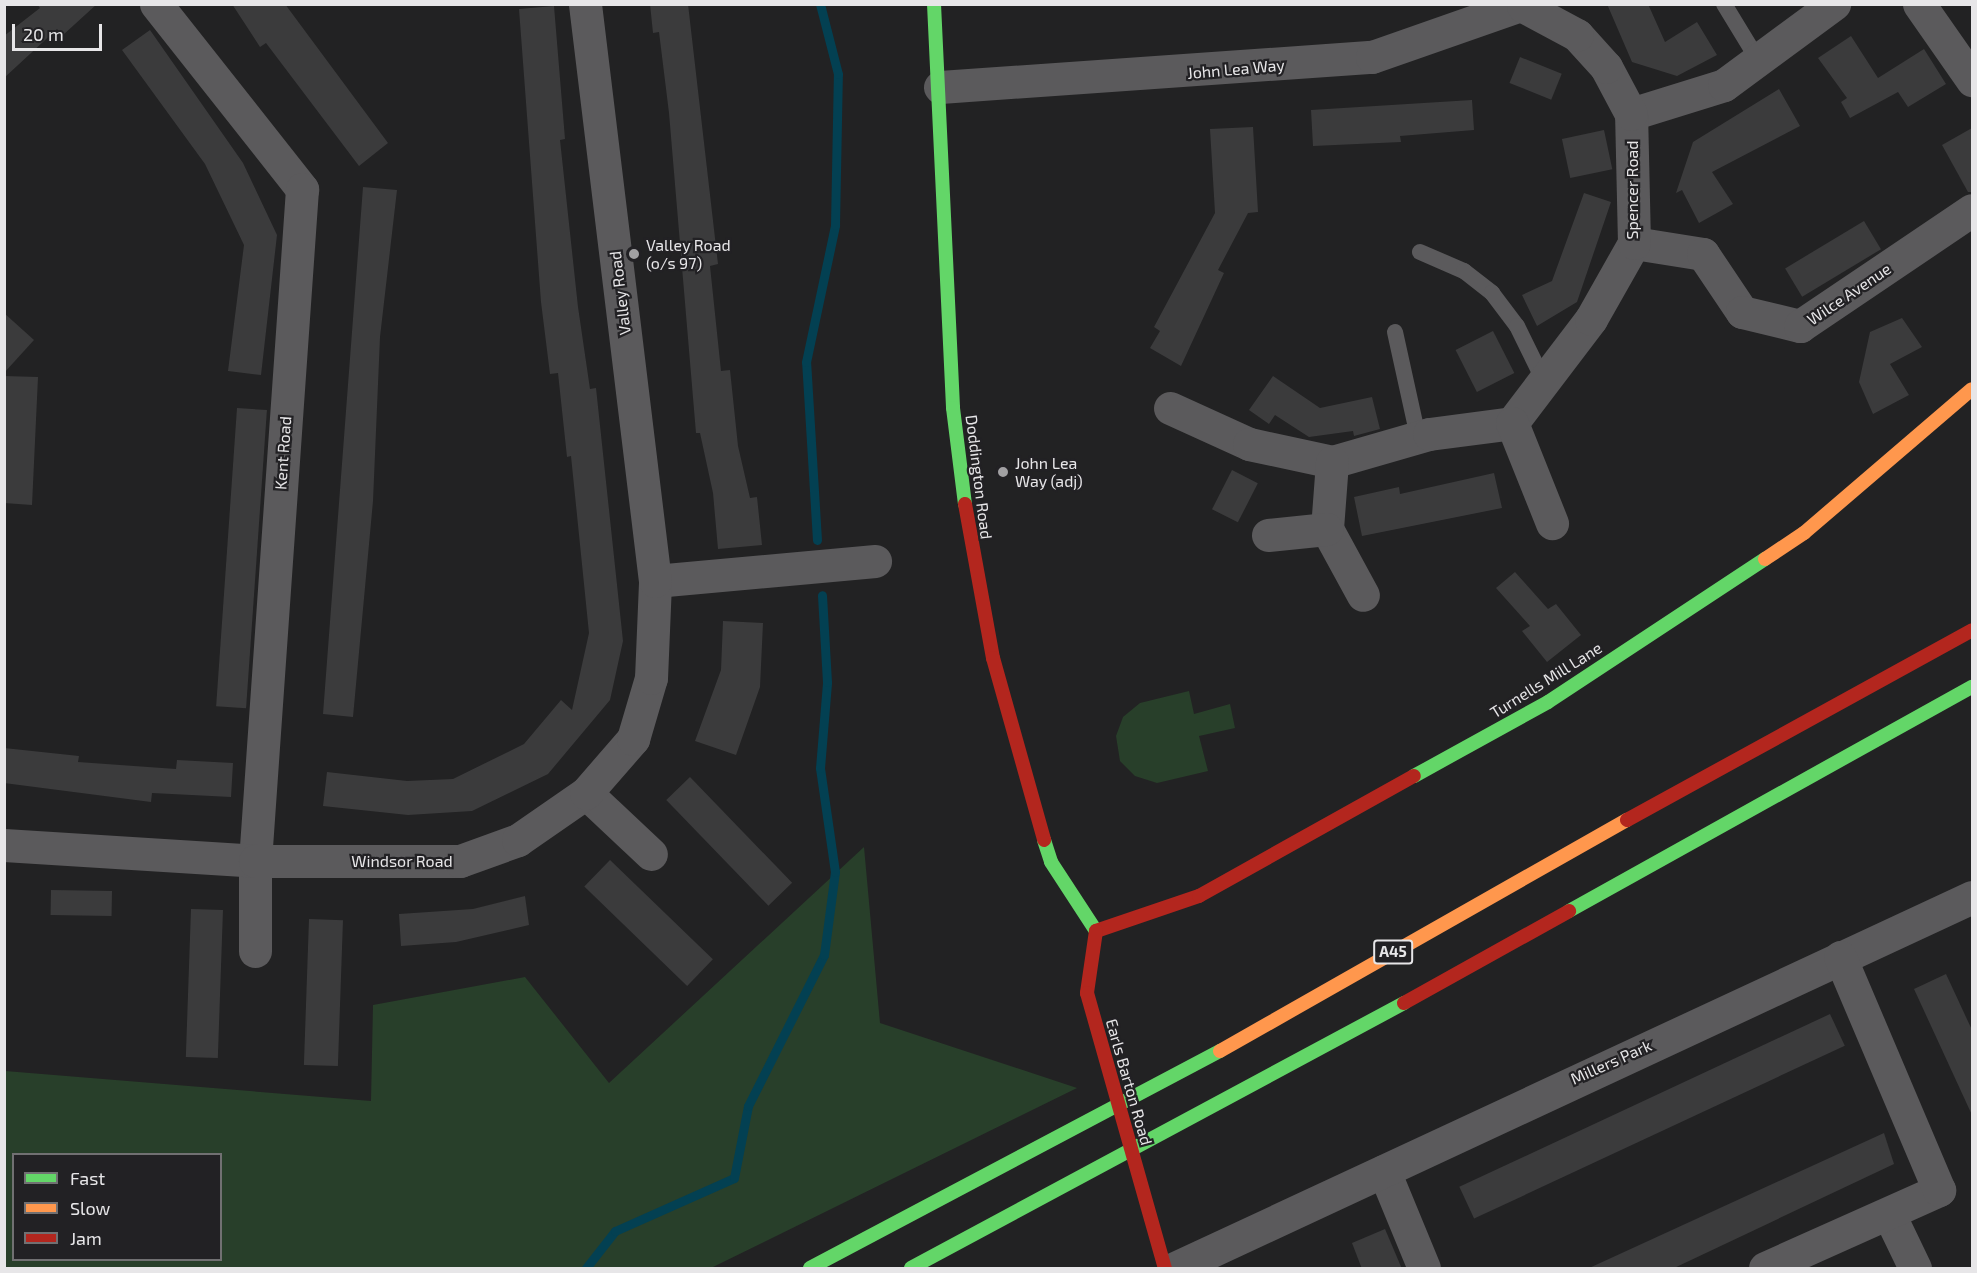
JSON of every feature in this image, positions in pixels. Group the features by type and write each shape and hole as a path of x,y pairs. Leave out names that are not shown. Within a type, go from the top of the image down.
{"main road":[{"name":"Doddington Road","path":"934,4 940,87 953,408 980,598 1051,862 1096,931"},
{"name":"Turnells Mill Lane","path":"1096,931 1198,896 1548,702 1804,533 1972,390"},
{"name":"A45","path":"810,1269 1255,1033 1480,901 1972,630"},
{"path":"911,1269 1185,1125 1972,687"},
{"name":"Earls Barton Road","path":"1096,931 1088,967 1093,1016 1165,1269"}],"street":[{"name":"Kent Road","path":"156,4 302,189 255,861 255,951"},
{"name":"Valley Road","path":"585,4 654,581"},
{"path":"1631,114 1724,85 1834,4"},
{"path":"1919,4 1972,80"},
{"name":"John Lea Way","path":"940,87 1371,57 1523,5"},
{"name":"Spencer Road","path":"1512,423 1591,319 1634,243 1631,114 1606,67 1577,35 1523,5"},
{"name":"Wilce Avenue","path":"1634,243 1703,254 1742,312 1800,326 1972,210"},
{"path":"1170,408 1249,444 1332,462 1418,437 1512,423 1551,524"},
{"path":"1332,462 1327,529 1363,595"},
{"path":"1268,536 1327,529"},
{"path":"654,581 875,561"},
{"name":"Windsor Road","path":"4,845 255,861 460,861 518,840 586,793 633,739 651,678 654,581"},
{"path":"586,793 651,854"},
{"name":"Millers Park","path":"1175,1269 1972,897"},
{"path":"1765,1269 1939,1190 1840,957"},
{"path":"1384,1171 1424,1269"},
{"path":"1889,1214 1915,1269"}],"lane":[{"path":"1724,4 1758,60"},
{"path":"1420,252 1464,271 1492,292 1516,326 1544,381"},
{"path":"1395,332 1418,437"}],"green space":[{"path":"1189,691 1194,714 1230,704 1235,728 1199,736 1208,771 1157,783 1135,776 1120,761 1116,736 1123,717 1140,703"},
{"path":"864,847 880,1023 1077,1088 711,1268 5,1268 5,1071 371,1101 373,1005 525,977 609,1083"}],"building":[{"path":"37,4 97,4 63,35 57,29 4,78 4,36 40,8"},
{"path":"232,4 285,4 388,143 359,166 266,43 260,47"},
{"path":"650,4 688,4 718,264 710,266 721,371 730,370 738,446 750,498 757,497 762,545 718,549 713,493 700,433 696,433 669,113 659,32 653,33"},
{"path":"1607,4 1648,4 1665,42 1697,22 1717,55 1677,76 1632,62"},
{"path":"554,6 565,139 560,140 578,307 590,389 596,388 623,641 610,700 548,774 472,811 408,815 323,806 327,772 407,781 453,779 524,744 561,700 572,710 589,633 571,456 567,457 558,373 550,374 541,302 519,9"},
{"path":"150,30 243,163 277,235 261,375 228,371 244,245 205,164 122,50"},
{"path":"1851,36 1878,78 1924,49 1946,84 1908,107 1898,92 1850,118 1841,102 1847,98 1818,58"},
{"path":"1520,57 1562,74 1551,100 1510,83"},
{"path":"1779,89 1800,126 1712,172 1733,204 1699,223 1682,190 1676,193 1693,142"},
{"path":"1472,100 1474,130 1400,136 1401,142 1313,146 1311,110"},
{"path":"1253,127 1258,212 1248,213 1218,270 1224,273 1181,366 1150,348 1160,331 1154,327 1215,213 1210,129"},
{"path":"1972,128 1972,192 1968,192 1942,145"},
{"path":"1604,130 1612,169 1570,178 1562,139"},
{"path":"363,187 397,190 380,337 373,501 353,717 323,714"},
{"path":"1584,193 1611,202 1577,302 1537,326 1522,295 1552,281"},
{"path":"1864,221 1881,249 1802,297 1785,268"},
{"path":"4,313 34,340 4,373"},
{"path":"1902,318 1922,347 1890,364 1909,395 1873,414 1859,382 1870,332"},
{"path":"1493,331 1514,373 1477,392 1456,350"},
{"path":"4,376 38,377 32,505 4,503"},
{"path":"1273,376 1320,408 1372,397 1380,429 1354,436 1353,431 1309,437 1275,415 1269,424 1249,410"},
{"path":"237,408 267,410 246,708 216,706"},
{"path":"1232,470 1258,483 1238,522 1212,509"},
{"path":"1494,473 1502,508 1362,536 1354,497 1399,487 1400,494"},
{"path":"1515,572 1548,609 1556,604 1581,635 1547,662 1522,631 1530,626 1496,588"},
{"path":"723,621 763,623 760,687 736,755 695,741 721,670"},
{"path":"4,748 79,756 78,762 176,769 177,760 233,763 231,797 152,793 151,802 4,783"},
{"path":"690,777 792,883 768,906 666,800"},
{"path":"610,860 713,959 687,986 584,887"},
{"path":"51,890 112,891 112,916 51,915"},
{"path":"525,896 529,925 456,942 401,946 399,914 473,909"},
{"path":"191,909 223,910 218,1058 186,1057"},
{"path":"309,919 343,920 338,1066 304,1065"},
{"path":"1946,974 1972,1030 1972,1115 1914,989"},
{"path":"1830,1014 1845,1046 1474,1219 1459,1187"},
{"path":"1884,1133 1894,1164 1672,1269 1587,1269"},
{"path":"1385,1229 1402,1269 1362,1269 1352,1243"}],"waterway":[{"path":"817,540 806,362 835,225 838,74 820,4"},
{"path":"586,1268 615,1231 734,1178 748,1106 824,955 835,872 820,768 827,682 822,595"}],"traffic: fast":[{"path":"934,4 953,408 965,504"},
{"path":"1414,776 1548,702 1765,559"},
{"path":"1569,911 1972,687"},
{"path":"1044,840 1051,862 1096,931"},
{"path":"911,1268 1404,1003"},
{"path":"810,1268 1220,1051"}],"traffic: slow":[{"path":"1765,559 1804,533 1972,389"},
{"path":"1220,1051 1627,820"}],"traffic: jam":[{"path":"965,504 993,658 1044,840"},
{"path":"1627,820 1972,630"},
{"path":"1096,931 1199,896 1414,776"},
{"path":"1404,1003 1569,911"},
{"path":"1096,931 1087,993 1165,1268"}],"place":[{"name":"Valley Road (o/s 97)","path":"634,254"},
{"name":"John Lea Way (adj)","path":"1003,472"}]}
